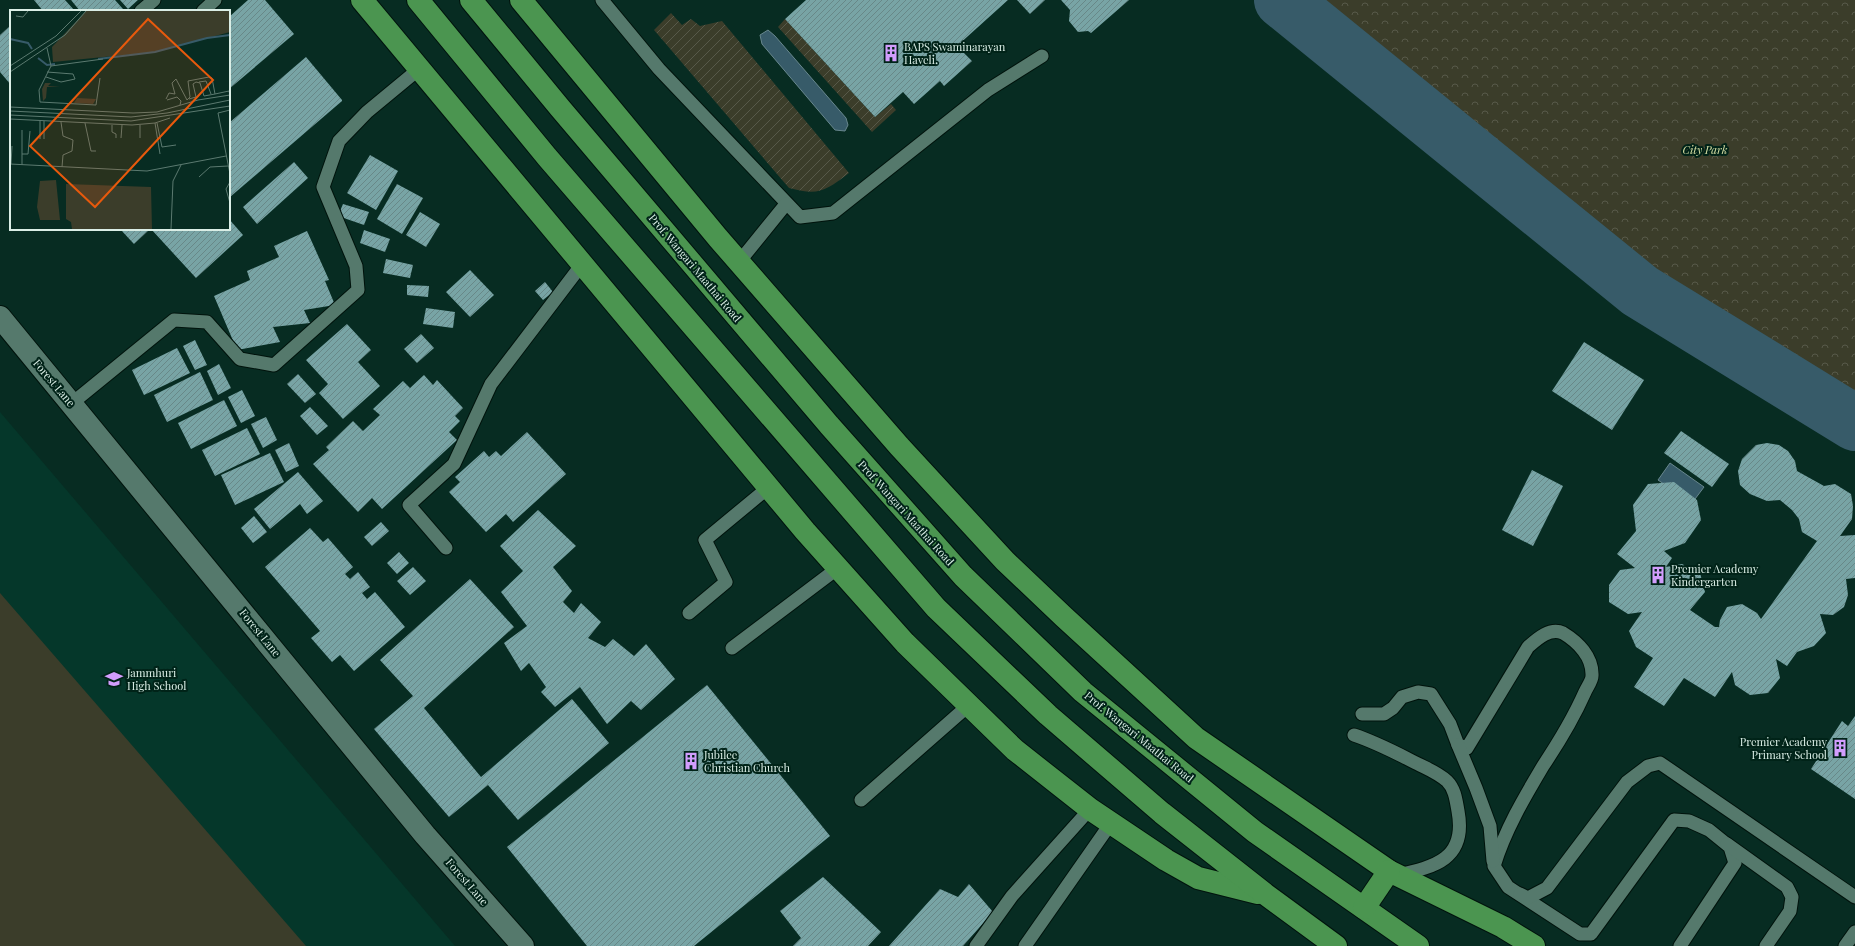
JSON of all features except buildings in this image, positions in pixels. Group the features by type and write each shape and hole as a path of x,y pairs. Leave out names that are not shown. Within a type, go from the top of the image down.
{"main road":[{"path":"362,0 769,487 838,568 905,643 1015,750 1090,809 1166,860 1198,878 1265,894"},
{"path":"418,0 547,157 930,603 1048,715 1162,813 1265,894 1336,946"},
{"name":"Prof. Wangari Maathai Road","path":"471,0 560,108 828,425 963,576 1082,692 1255,832 1418,946"},
{"path":"521,0 739,262 899,446 1005,561 1053,607 1196,738 1393,873 1503,927 1534,946"},
{"path":"1364,908 1393,873"}],"street":[{"name":"Forest Lane","path":"0,317 420,829 523,946"}],"lane":[{"path":"142,10 154,0"},
{"path":"204,10 215,0"},
{"path":"602,0 659,69 800,217 833,213 988,90 1042,56"},
{"path":"71,404 174,320 207,322 240,359 274,365 358,290 356,266 323,187 339,141 367,112 419,69"},
{"path":"739,262 786,204"},
{"path":"446,548 409,506 454,464 491,384 583,263"},
{"path":"689,614 726,582 705,540 769,487"},
{"path":"732,648 838,568"},
{"path":"1458,745 1467,748 1528,647 1543,634 1559,632 1570,638 1583,649 1591,662 1592,677 1560,741 1544,765 1512,820 1501,843 1494,866"},
{"path":"1362,714 1384,714 1394,708 1402,697 1418,692 1431,694 1450,724 1490,826 1494,866 1508,887 1580,934 1591,934 1674,820 1689,821 1709,830 1730,847 1735,863 1680,946"},
{"path":"861,800 969,705"},
{"path":"1354,735 1397,752 1436,772 1448,782 1455,792 1460,822 1460,834 1455,848 1445,860 1433,866 1393,873"},
{"path":"1508,887 1528,898 1547,888 1627,782 1648,766 1660,763 1855,897"},
{"path":"976,946 1012,896 1090,809"},
{"path":"1025,946 1111,823"},
{"path":"1718,837 1787,887 1792,897 1790,911 1766,946"},
{"path":"1845,946 1855,932"}],"shaded area":[{"name":"Jammhuri High School","path":"0,412 455,946 0,946"}],"green space":[{"name":"City Park","path":"1306,0 1855,0 1855,423 1640,291"},
{"path":"671,13 682,25 691,19 700,26 722,21 849,173 827,188 815,192 789,188 654,30"},
{"path":"785,19 875,117 891,104 896,110 872,132 778,27"},
{"path":"0,593 306,946 0,946"}],"water":[{"path":"768,30 775,36 846,118 848,125 845,131 835,130 762,44 760,35"},
{"path":"1670,463 1704,487 1692,503 1658,480"}],"waterway":[{"path":"1282,0 1640,291 1855,423"}],"place":[{"name":"BAPS Swaminarayan Haveli.","path":"891,53"},
{"name":"Premier Academy Kindergarten","path":"1658,575"},
{"name":"Jammhuri High School","path":"114,679"},
{"name":"Premier Academy Primary School","path":"1840,748"},
{"name":"Jubilee Christian Church","path":"691,761"}]}
